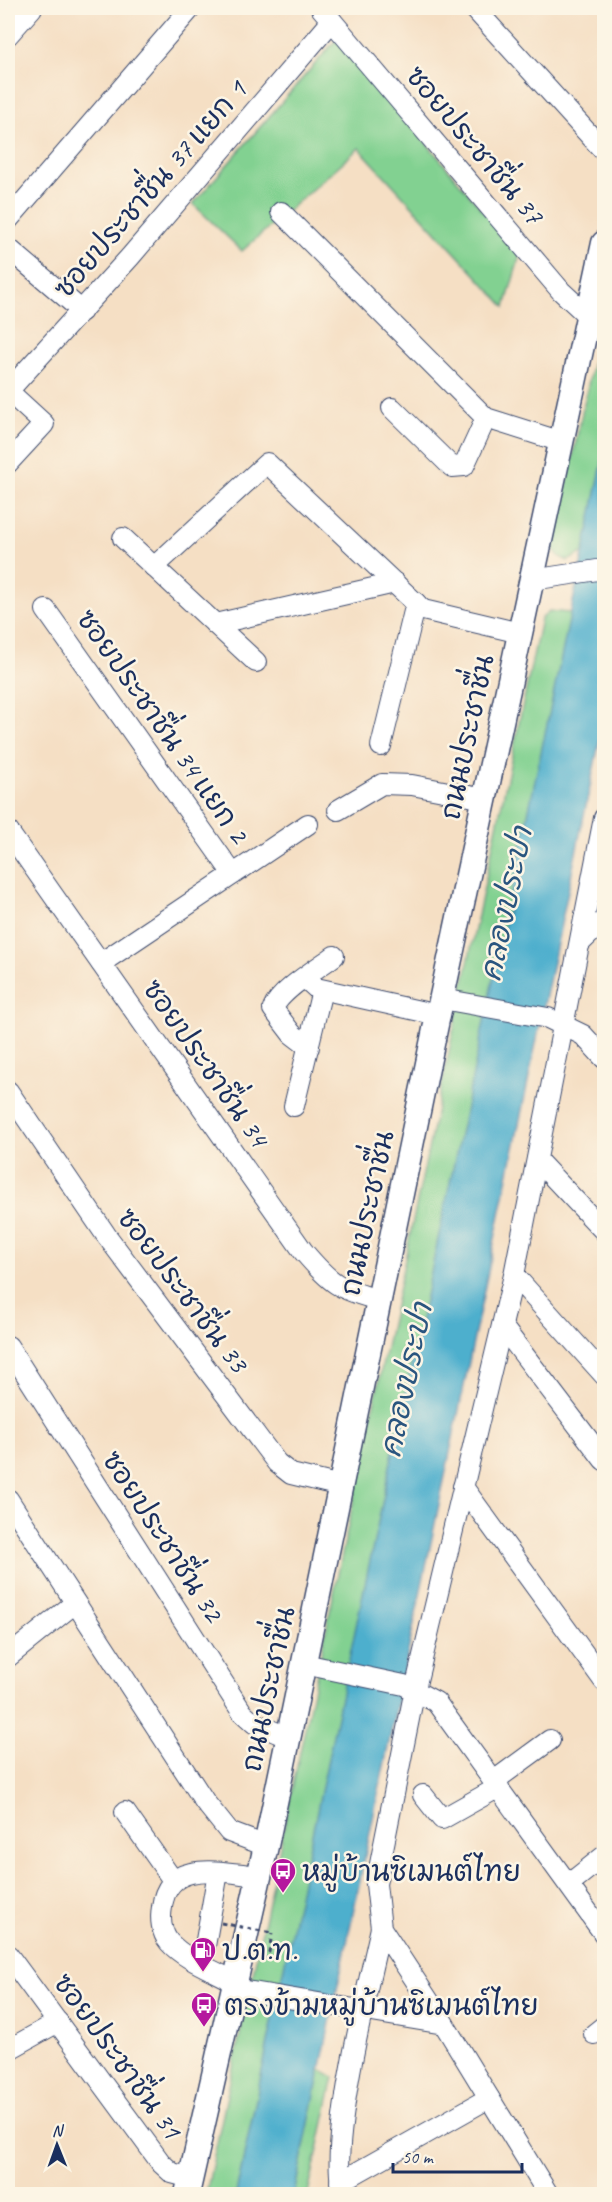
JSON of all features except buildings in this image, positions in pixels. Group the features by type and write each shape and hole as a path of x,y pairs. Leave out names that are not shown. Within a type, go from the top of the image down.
{"main road":[{"name":"ถนนประชาชื่น","path":"189,2186 260,1876 520,633 562,442 596,318 604,243"}],"street":[{"path":"8,35 32,8"},
{"path":"8,220 191,8"},
{"path":"474,8 604,151"},
{"name":"ซอยประชาชื่น 37 แยก 1","path":"8,391 82,311 326,14"},
{"name":"ซอยประชาชื่น 37","path":"326,14 561,291 596,318"},
{"path":"281,212 486,418 562,442"},
{"path":"8,248 82,311"},
{"path":"8,391 44,424 8,463"},
{"path":"392,408 452,467 464,466 486,418"},
{"path":"154,567 267,463 423,610 520,633"},
{"path":"123,538 256,662"},
{"path":"532,580 604,569"},
{"path":"215,624 395,583"},
{"path":"381,746 416,603"},
{"name":"ซอยประชาชื่น 34 แยก 2","path":"46,610 233,874"},
{"path":"338,810 382,784 412,785 485,799"},
{"path":"489,2098 342,2188 338,2149 362,2010 381,1928 376,1884 410,1687 463,1487 514,1275 537,1160 556,1021 580,942 604,818"},
{"name":"ซอยประชาชื่น 34 แยก 2","path":"101,963 308,824"},
{"name":"ซอยประชาชื่น 34","path":"8,831 303,1251 332,1282 349,1293 380,1300"},
{"path":"580,942 604,920"},
{"path":"309,1047 292,1034 273,1009 275,1003 334,956"},
{"path":"305,978 316,988 322,990 440,1007 479,1006 556,1021 583,1035 604,1058"},
{"path":"294,1106 322,990"},
{"name":"ซอยประชาชื่น 33","path":"8,1091 106,1235 277,1463 291,1474 341,1486"},
{"path":"537,1160 604,1231"},
{"path":"514,1275 604,1375"},
{"path":"502,1326 604,1460"},
{"name":"ซอยประชาชื่น 32","path":"8,1346 242,1712 254,1723 288,1738"},
{"path":"463,1487 604,1682"},
{"path":"8,1499 222,1824 229,1832 266,1846"},
{"path":"8,1657 75,1602"},
{"path":"304,1664 410,1687 436,1702 604,1934"},
{"path":"423,1795 442,1819 496,1784 550,1740"},
{"path":"125,1812 172,1879"},
{"path":"569,1884 604,1856"},
{"path":"260,1876 218,1872 187,1874 172,1879 163,1893 160,1920 168,1941 234,1986 266,1994 444,2024"},
{"path":"202,1963 218,1872"},
{"path":"381,1928 444,2024 548,2194"},
{"name":"ซอยประชาชื่น 31","path":"8,1955 161,2163 189,2186"},
{"path":"8,2050 58,2022"}],"path":[{"path":"221,1923 272,1933 268,1952 263,1960"}],"green space":[{"path":"335,41 341,41 520,255 505,307 359,148 242,251 193,204"},
{"path":"604,310 604,455 584,552 568,561 560,557 553,549"},
{"path":"549,611 571,613 236,2194 206,2194 541,619"},
{"path":"320,2069 334,2077 308,2194 294,2194"}],"water":[{"path":"604,455 604,720 294,2194 236,2194"}],"place":[{"name":"หมู่บ้านซิเมนต์ไทย","path":"283,1894"},
{"name":"ป.ต.ท.","path":"203,1973"},
{"name":"ตรงข้ามหมู่บ้านซิเมนต์ไทย","path":"204,2028"}],"water label":[{"name":"คลองประปา","path":"506,904"},
{"name":"คลองประปา","path":"406,1380"}]}
